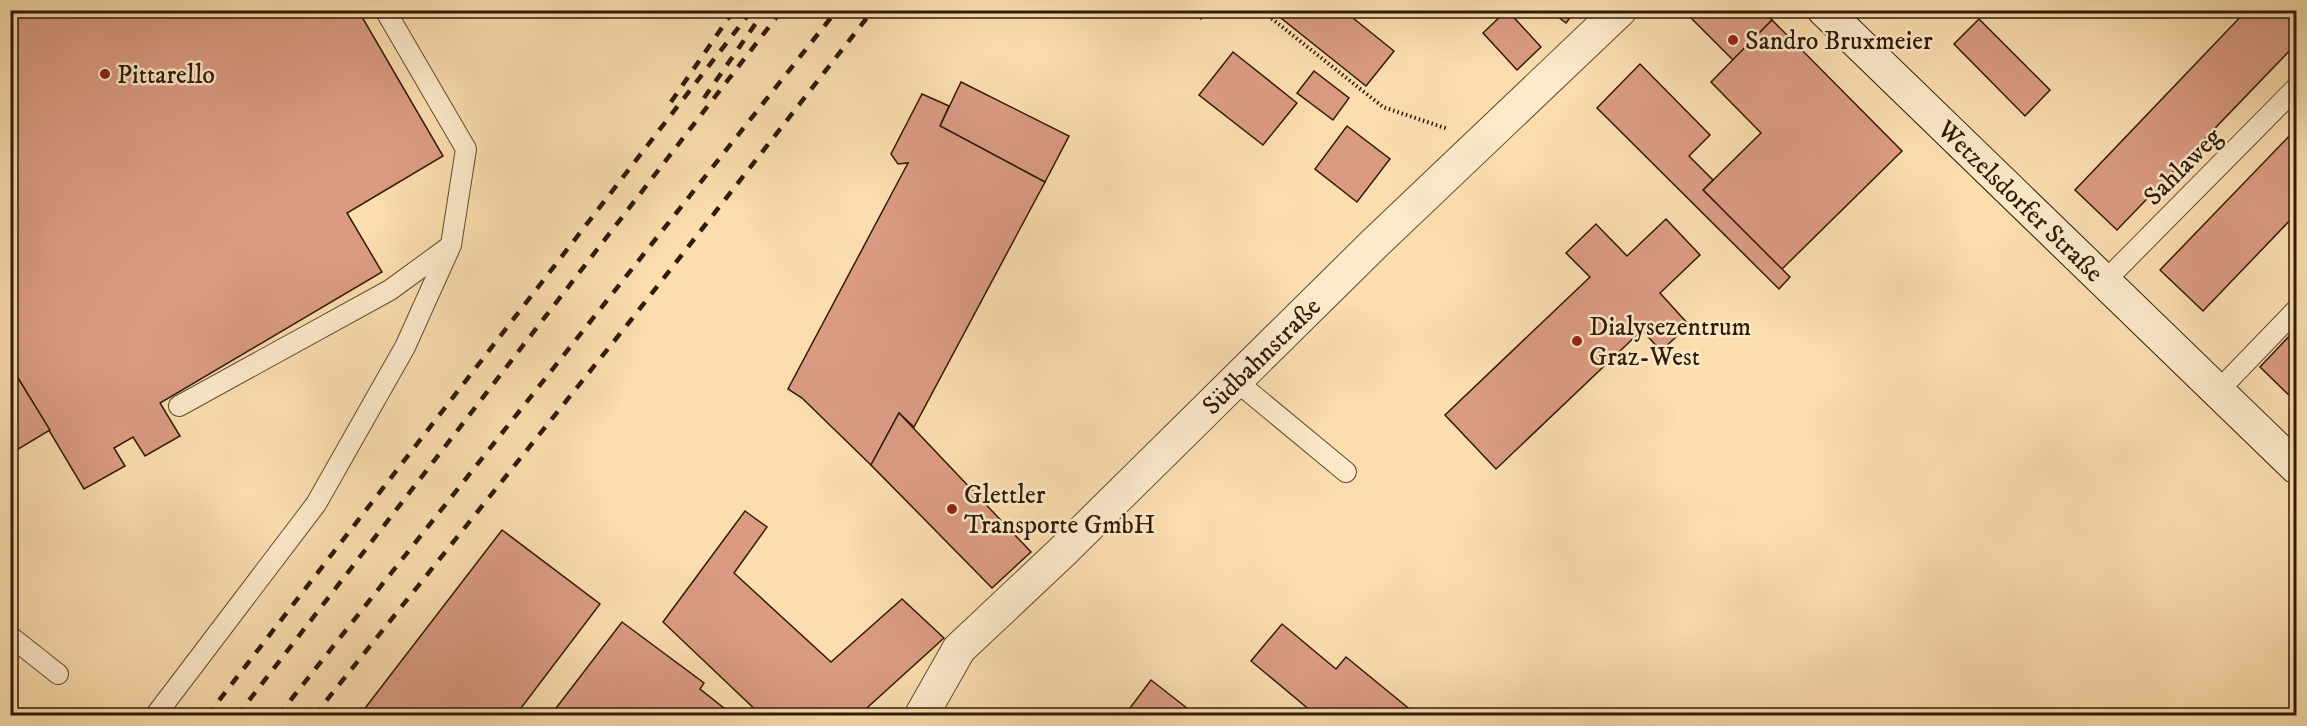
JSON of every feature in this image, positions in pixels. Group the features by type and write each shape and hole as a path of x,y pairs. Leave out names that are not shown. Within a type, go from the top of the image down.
{"street":[{"name":"Südbahnstraße","path":"921,716 958,650 1236,381 1332,274 1483,141 1620,10"},
{"name":"Wetzelsdorfer Straße","path":"1824,10 2296,467"}],"lane":[{"path":"155,716 316,504 405,347 451,245 466,149 385,10"},
{"name":"Sahlaweg","path":"2105,281 2296,88"},
{"path":"180,406 390,290 451,245"},
{"path":"2218,391 2296,310"},
{"path":"1236,381 1346,472"},
{"path":"10,636 58,674"}],"path":[{"path":"1262,10 1383,107 1483,141"}],"building":[{"path":"10,10 358,10 443,156 347,213 382,272 160,403 180,436 145,456 133,437 114,448 125,466 84,489 10,365"},
{"path":"1190,10 1207,10 1201,19"},
{"path":"1271,10 1343,10 1394,51 1366,86"},
{"path":"1507,10 1541,47 1517,70 1483,33"},
{"path":"1549,10 1576,10 1566,23"},
{"name":"Sandro Bruxmeier","path":"1696,10 1762,10 1772,20 1733,60 1690,17"},
{"path":"2247,10 2296,10 2296,44 2117,230 2075,190"},
{"path":"1979,19 2050,90 2025,116 1954,44"},
{"path":"1772,20 1902,151 1781,270 1703,190 1761,133 1711,82"},
{"path":"1233,52 1297,103 1263,145 1199,95"},
{"path":"1640,64 1710,135 1689,156 1713,180 1703,190 1790,277 1779,289 1597,108"},
{"path":"1314,71 1349,98 1333,120 1297,93"},
{"path":"961,82 1069,136 1045,182 940,126"},
{"path":"922,94 949,106 940,126 1045,182 914,427 899,413 871,465 802,398 788,389 908,163 898,164 891,154"},
{"path":"1347,126 1390,159 1357,202 1315,169"},
{"path":"2296,129 2296,214 2203,311 2160,270"},
{"name":"Dialysezentrum Graz-West","path":"1666,219 1700,255 1660,293 1689,325 1661,351 1642,330 1496,469 1445,415 1590,277 1566,253 1596,224 1627,256"},
{"path":"2296,329 2296,400 2295,401 2260,367"},
{"path":"10,365 50,430 10,454"},
{"name":"Glettler Transporte GmbH","path":"899,413 1031,552 992,588 871,465"},
{"path":"745,511 767,527 734,573 831,662 902,599 944,638 858,716 762,716 663,622"},
{"path":"502,530 600,604 515,716 359,716"},
{"path":"622,622 704,683 700,689 734,716 550,716"},
{"path":"1282,624 1336,669 1346,657 1418,716 1317,716 1251,661"},
{"path":"1151,680 1197,716 1124,716"}],"railway":[{"path":"671,102 734,10"},
{"path":"207,716 752,10"},
{"path":"704,98 765,10"},
{"path":"237,716 782,10"},
{"path":"278,716 837,10"},
{"path":"314,716 631,320 873,10"}],"place":[{"name":"Sandro Bruxmeier","path":"1733,40"},
{"name":"Pittarello","path":"105,74"},
{"name":"Dialysezentrum Graz-West","path":"1577,341"},
{"name":"Glettler Transporte GmbH","path":"952,509"}]}
